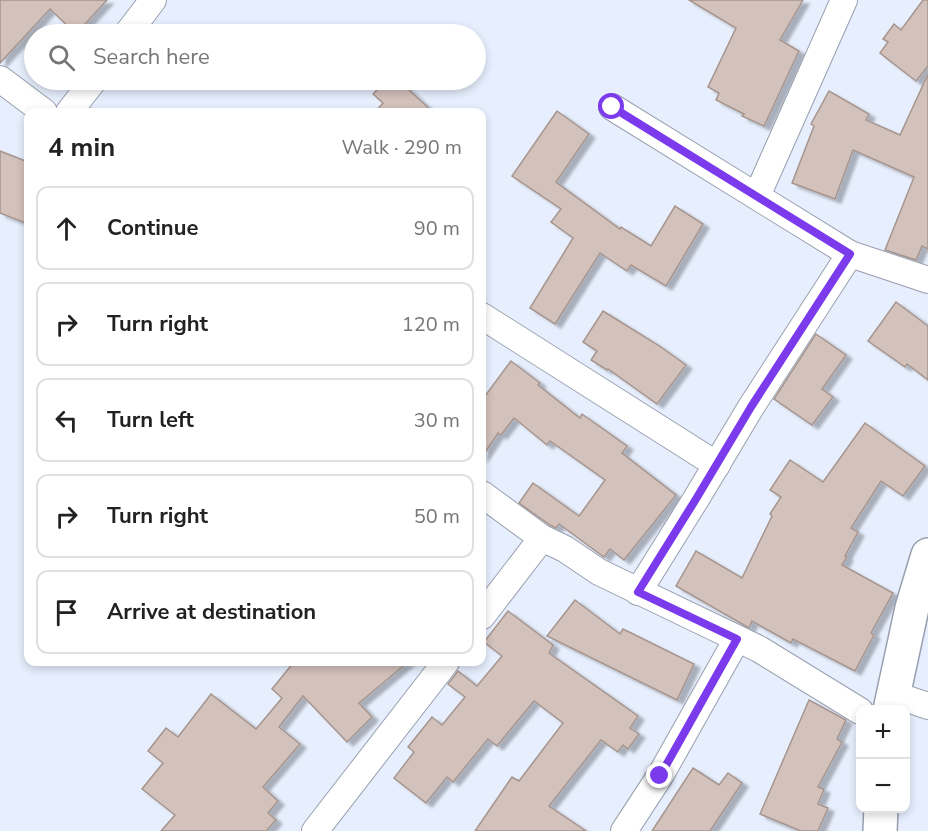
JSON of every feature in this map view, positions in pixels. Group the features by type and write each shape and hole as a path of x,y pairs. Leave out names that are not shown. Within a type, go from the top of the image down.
{"street":[{"path":"135,24 153,0"},
{"path":"757,196 844,0"},
{"path":"0,79 39,108"},
{"path":"72,108 86,90"},
{"path":"612,107 850,254 928,280"},
{"path":"638,592 751,407 850,254"},
{"path":"486,319 717,465"},
{"path":"486,497 542,538 565,549 599,572 759,649 856,708"},
{"path":"486,611 542,538"},
{"path":"928,555 912,608 891,702 928,706"},
{"path":"624,831 660,776 737,639"},
{"path":"315,831 443,666"},
{"path":"880,831 881,813"}],"building":[{"path":"0,0 107,0 85,24 66,24 50,9 36,24 24,24 24,37 0,63"},
{"path":"689,0 803,0 780,40 799,51 764,126 716,100 719,93 708,87 736,28"},
{"path":"923,0 928,0 928,66 916,81 880,53 888,42 883,39 894,24 901,30"},
{"path":"928,74 928,249 922,246 916,260 885,250 914,177 853,150 835,199 792,183 814,126 811,124 829,91 869,114 866,120 900,135"},
{"path":"377,90 409,90 429,108 379,108 383,103 373,94"},
{"path":"557,111 589,134 556,182 620,229 621,227 651,246 675,206 703,224 666,286 631,265 627,271 600,253 555,324 530,308 573,238 551,222 561,209 512,176"},
{"path":"0,151 24,160 24,222 0,213"},
{"path":"896,302 928,326 928,380 907,364 905,367 868,341"},
{"path":"603,311 686,365 657,404 608,369 591,360 597,351 583,342"},
{"path":"816,334 846,355 822,389 833,397 812,425 774,399"},
{"path":"511,361 580,418 582,414 627,446 622,453 676,495 624,560 610,549 604,557 559,524 556,528 550,525 519,503 533,483 579,516 605,480 550,441 547,445 514,418 501,435 498,433 486,451 486,395"},
{"path":"865,423 925,466 903,496 881,481 851,528 858,532 842,565 893,593 871,633 874,635 855,671 793,639 791,643 752,621 749,628 676,586 696,551 742,578 772,516 770,514 781,497 770,490 790,460 823,482"},
{"path":"575,600 620,634 623,629 694,664 677,700 547,636"},
{"path":"508,611 553,645 549,653 638,716 630,728 639,734 628,749 623,745 618,752 601,740 549,806 586,831 475,831 512,777 519,781 563,723 534,701 497,746 488,739 453,782 447,777 426,803 394,778 414,752 408,747 432,717 442,725 465,697 448,684 458,671 477,686 502,656 486,644 486,639"},
{"path":"291,666 403,666 359,703 372,717 347,742 303,696 279,727 300,744 263,787 278,801 268,813 276,820 266,831 161,831 175,815 142,789 163,763 148,751 166,728 178,737 211,694 256,729 282,698 272,689"},
{"path":"809,700 846,720 837,739 842,742 818,787 824,789 818,804 828,808 818,831 801,831 760,814"},
{"path":"693,768 719,785 728,773 742,783 710,831 652,831"}],"route":[{"path":"612,107 850,254 751,407 638,592 737,639 660,776"}]}
